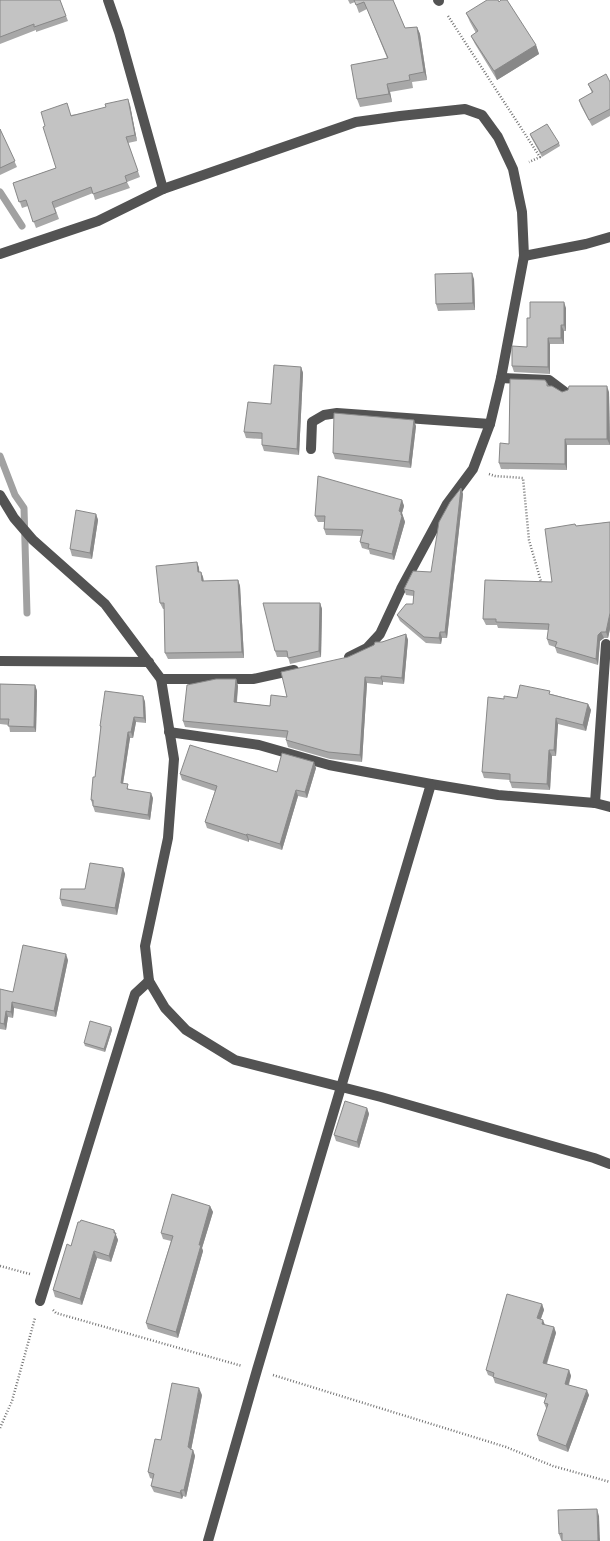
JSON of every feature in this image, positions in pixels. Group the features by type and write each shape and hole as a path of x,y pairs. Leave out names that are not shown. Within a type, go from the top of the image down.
{"street":[{"path":"108,0 119,32 163,189"},
{"path":"0,254 98,221 163,189 356,122 465,109 482,115 498,137 513,168 522,212 524,256 501,378 490,424 473,469 447,504 401,589 380,634 367,648 350,657 342,658"},
{"path":"524,256 586,244 610,237"},
{"path":"501,378 549,380 565,392"},
{"path":"311,450 312,422 324,415 337,413 490,424"},
{"path":"0,496 14,518 33,540 105,604 150,662 161,679 174,759 168,838 145,946 149,981 165,1008 186,1030 235,1060 381,1097 594,1158 610,1164"},
{"path":"595,803 606,644"},
{"path":"0,661 150,662"},
{"path":"161,679 253,679 305,667"},
{"path":"169,732 260,745 329,765 431,784 498,795 595,803 610,807"},
{"path":"208,1541 340,1087 431,784"},
{"path":"40,1301 135,994 149,981"}],"path":[{"path":"438,1 540,157 513,168"},
{"path":"473,469 495,476 523,478 529,540 543,589"},
{"path":"0,1266 48,1279"},
{"path":"0,1428 12,1401 40,1301 56,1313 257,1370 506,1448 553,1466 610,1482"}],"building":[{"path":"0,0 60,0 66,16 34,27 34,24 0,37"},
{"path":"354,0 393,0 405,28 417,27 424,72 409,75 410,80 387,84 389,94 357,99 351,65 388,58 364,2 356,5"},
{"path":"487,0 498,0 499,2 501,0 507,0 536,45 494,71 471,36 478,31 466,13"},
{"path":"606,74 610,82 610,109 589,120 579,100 593,92 588,84"},
{"path":"128,99 135,135 126,137 138,171 125,176 127,182 93,194 91,187 52,202 56,213 33,222 26,200 19,202 13,183 56,168 43,127 45,126 41,112 67,103 71,116 106,107 105,104"},
{"path":"547,124 559,143 541,153 530,134"},
{"path":"0,129 15,161 0,168"},
{"path":"472,273 473,303 436,304 435,274"},
{"path":"530,302 564,302 564,325 561,325 561,338 548,338 548,367 512,366 512,346 527,347 527,318 530,318"},
{"path":"274,365 301,367 297,449 262,445 262,433 244,432 248,402 271,404"},
{"path":"510,379 545,380 547,386 552,386 562,392 568,390 569,386 607,386 607,439 565,439 565,464 499,463 500,443 509,444"},
{"path":"334,413 414,420 409,462 333,453"},
{"path":"318,476 402,500 399,511 401,512 402,516 392,554 368,548 369,544 360,542 363,530 324,529 325,516 315,516"},
{"path":"461,488 445,632 440,632 439,638 424,637 397,615 406,604 413,604 414,591 404,589 413,571 431,572 439,522 450,502"},
{"path":"76,510 96,514 90,553 70,549"},
{"path":"610,522 610,613 606,632 601,632 598,635 596,659 555,647 557,642 547,639 549,624 496,622 496,619 483,619 485,580 552,582 545,529 575,524 576,526"},
{"path":"197,562 198,572 201,572 202,581 238,580 242,652 165,653 164,603 160,603 156,566"},
{"path":"263,603 320,603 319,651 288,658 287,651 275,651"},
{"path":"406,634 402,678 381,676 381,678 365,677 360,755 328,752 286,740 288,731 183,721 187,685 216,679 236,679 234,702 270,706 271,695 287,697 281,672 348,657 374,645 375,642 382,642"},
{"path":"0,684 35,685 34,727 8,726 9,719 0,719"},
{"path":"520,685 550,691 549,694 588,704 583,725 556,718 554,750 549,750 547,784 510,782 510,774 482,772 488,697 504,699 504,696 517,698"},
{"path":"105,691 143,696 144,718 134,717 131,732 128,732 121,783 128,784 127,789 151,793 148,815 93,806 93,800 91,800 93,777 95,777"},
{"path":"190,745 277,772 282,753 314,762 305,792 296,790 280,844 205,822 217,786 180,774"},
{"path":"90,863 123,868 115,908 60,899 61,889 85,889"},
{"path":"23,945 66,954 54,1011 12,1002 11,1012 6,1011 4,1024 0,1023 0,989 13,992"},
{"path":"90,1021 111,1027 104,1049 84,1043"},
{"path":"345,1101 367,1108 357,1142 334,1135"},
{"path":"172,1194 210,1206 199,1245 201,1245 176,1332 146,1323 173,1236 161,1233"},
{"path":"81,1220 114,1230 114,1233 116,1233 109,1256 94,1251 80,1299 53,1290 67,1244 71,1246 78,1222"},
{"path":"507,1294 542,1304 537,1318 543,1320 542,1324 554,1327 543,1363 569,1370 565,1384 587,1390 566,1446 537,1435 548,1404 544,1403 547,1394 493,1377 494,1373 486,1370"},
{"path":"172,1383 199,1388 188,1447 193,1450 184,1490 181,1490 180,1493 151,1486 154,1474 148,1472 155,1439 161,1440"},
{"path":"597,1509 598,1541 562,1541 562,1533 559,1534 558,1510"}],"waterway":[{"path":"0,192 22,226"},
{"path":"0,456 15,495 24,508 27,613"}]}
